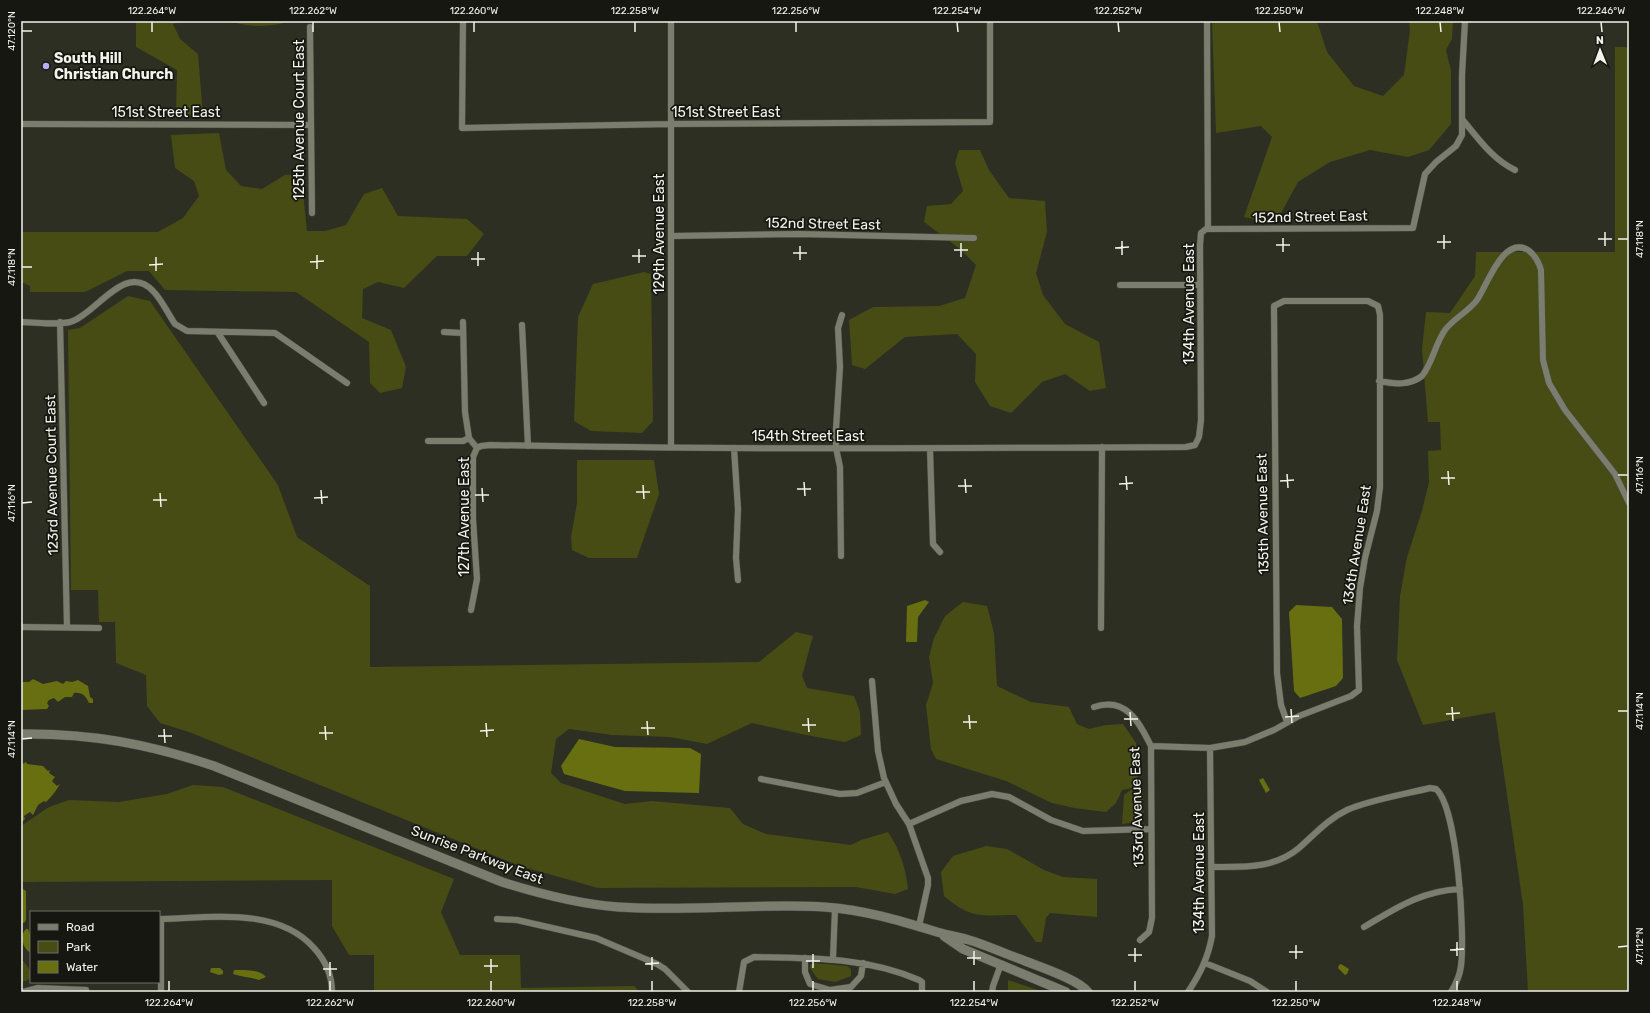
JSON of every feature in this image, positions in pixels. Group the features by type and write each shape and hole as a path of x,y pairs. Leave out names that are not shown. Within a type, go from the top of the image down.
{"street":[{"name":"151st Street East","path":"463,21 462,128 670,124 990,122 990,21"},
{"name":"129th Avenue East","path":"671,21 670,124 672,236 672,446"},
{"name":"134th Avenue East","path":"1194,445 1199,437 1201,420 1200,236 1204,230 1208,228 1207,21"},
{"path":"1465,21 1462,75 1462,119 1489,151 1502,163 1515,170"},
{"name":"125th Avenue Court East","path":"310,27 312,213"},
{"name":"152nd Street East","path":"1208,228 1413,228 1425,174 1460,142 1462,135 1462,119"},
{"name":"151st Street East","path":"21,124 311,124"},
{"name":"152nd Street East","path":"672,236 798,234 974,238"},
{"path":"1379,381 1396,384 1417,380 1422,376 1427,370 1446,329 1476,301 1501,256 1507,251 1525,249 1531,252 1539,263 1541,270 1543,360 1549,383 1565,410 1615,474 1629,501"},
{"path":"21,322 60,322 74,320 120,286 135,281 141,282 153,291 175,324 180,328 187,331 218,333 275,333 347,383"},
{"path":"1120,285 1200,285"},
{"name":"135th Avenue East","path":"1287,722 1281,705 1277,673 1273,319 1275,305 1284,301 1368,301 1378,307"},
{"name":"136th Avenue East","path":"1287,722 1351,696 1359,690 1357,626 1360,588 1365,558 1377,511 1380,487 1380,315 1378,307"},
{"path":"841,556 840,467 836,448 840,366 838,328 842,315"},
{"name":"123rd Avenue Court East","path":"60,322 67,627"},
{"name":"127th Avenue East","path":"463,322 465,412 470,438"},
{"path":"522,325 528,446"},
{"path":"444,332 463,333"},
{"path":"218,333 264,403"},
{"path":"428,441 463,441 470,438 477,448"},
{"name":"154th Street East","path":"477,448 490,445 576,447 672,446 703,449 930,449 1186,447 1194,445"},
{"path":"1101,628 1102,447"},
{"name":"127th Avenue East","path":"471,610 477,579 473,457 477,448"},
{"path":"734,448 738,509 736,551 738,580"},
{"path":"930,449 933,544 940,552"},
{"path":"21,627 99,628"},
{"path":"872,681 878,751 886,782 909,824 928,878 928,885 919,926"},
{"name":"133rd Avenue East","path":"1094,707 1103,704 1112,704 1132,714 1142,728 1151,746 1150,829 1152,918 1149,932 1140,940"},
{"path":"1151,746 1210,748 1232,745 1254,739 1287,722"},
{"name":"Sunrise Parkway East","path":"21,734 93,736 146,745 179,754 221,769 502,882 565,900 618,907 642,908 777,906 835,908 881,916 968,940 1052,971 1084,987 1088,992"},
{"name":"134th Avenue East","path":"1188,992 1200,975 1205,963 1212,936 1210,748"},
{"path":"761,780 840,794 857,793 886,782"},
{"path":"1212,867 1252,866 1271,863 1286,857 1328,822 1348,810 1430,788 1436,789 1442,796 1451,828 1460,889 1461,968 1451,992"},
{"path":"909,824 960,800 992,794 1009,797 1051,820 1083,831 1150,829"},
{"path":"1364,927 1414,898 1441,891 1460,889"},
{"path":"833,958 835,908"},
{"path":"161,992 160,919 257,919 282,924 309,942 325,962 332,983 332,992"},
{"path":"497,919 516,920 596,938 657,964 665,969 688,992"},
{"name":"Sunrise Parkway East","path":"938,932 963,949 1066,992"},
{"path":"739,992 745,961 754,957 833,958 863,964 895,971 922,982 922,992"},
{"path":"805,958 805,972 810,984 830,990 851,987 860,976 863,964"},
{"path":"1205,963 1250,981 1267,992"},
{"path":"992,992 992,986 1002,964"},
{"path":"23,992 38,988 86,991"}],"green space":[{"path":"136,21 185,21 173,24 180,39 198,54 203,115 176,115 177,70 136,47"},
{"path":"229,21 289,21 275,25 259,26 243,25"},
{"path":"1212,21 1317,21 1327,52 1354,86 1383,96 1404,75 1410,30 1409,21 1453,21 1452,39 1446,50 1451,71 1451,124 1429,150 1408,157 1370,150 1330,162 1298,182 1280,215 1263,221 1244,217 1272,137 1261,126 1216,133"},
{"path":"1615,47 1629,47 1629,992 1528,992 1523,905 1495,712 1423,725 1397,660 1400,596 1407,557 1422,511 1429,482 1428,451 1441,450 1440,422 1428,422 1422,349 1426,312 1450,313 1475,276 1476,252 1615,252"},
{"path":"219,133 226,170 241,186 262,189 285,175 301,174 307,231 325,231 346,225 364,194 382,188 398,216 467,219 484,234 467,256 437,256 404,288 378,282 363,289 362,318 391,330 406,367 402,388 380,393 370,383 369,342 296,292 165,290 149,271 127,271 85,292 30,292 30,286 21,282 21,232 158,232 183,218 199,196 194,181 175,168 171,135"},
{"path":"959,150 980,150 989,170 1009,198 1045,201 1047,232 1036,273 1043,295 1065,324 1099,342 1106,388 1090,391 1065,374 1042,382 1011,413 990,406 975,382 976,354 957,334 905,337 865,369 852,365 849,320 873,307 939,306 965,298 976,265 960,249 924,222 927,206 951,204 963,191 955,163"},
{"path":"644,272 651,274 653,421 642,433 591,431 574,421 578,317 593,284"},
{"path":"128,296 150,301 278,485 297,537 370,586 370,667 759,662 796,632 813,636 802,676 807,688 854,696 860,712 861,735 845,742 752,723 707,744 670,737 612,735 569,729 556,739 551,773 561,783 625,804 652,801 730,808 743,824 766,834 851,845 861,840 888,832 902,859 908,889 895,894 856,887 598,888 520,866 189,732 160,723 147,706 146,675 116,663 115,622 99,622 98,590 71,590 68,330 80,328"},
{"path":"577,460 654,460 659,494 637,558 589,558 572,550 571,537 577,503"},
{"path":"963,602 987,606 994,633 997,686 1031,702 1069,707 1077,724 1089,729 1106,725 1123,724 1136,743 1138,778 1132,788 1122,790 1116,803 1106,812 1074,808 1052,803 1006,781 936,759 931,749 926,705 933,683 929,657 934,638 945,616"},
{"path":"193,785 223,787 454,879 441,912 460,955 520,955 521,988 634,986 640,992 374,992 374,955 349,955 332,926 332,880 21,882 21,826 49,807 69,800 119,802 167,794"},
{"path":"1132,789 1143,789 1143,814 1137,822 1122,824 1124,795"},
{"path":"986,846 1007,849 1044,870 1063,877 1097,879 1097,917 1050,913 1046,918 1042,942 1036,942 1016,915 986,915 970,913 954,904 944,896 941,872 953,856"},
{"path":"21,958 30,970 30,979 21,982"},
{"path":"814,963 847,966 851,969 851,976 835,982 818,979 810,968 810,965"},
{"path":"1008,980 1044,992 1008,992"}],"water":[{"path":"925,600 929,602 918,617 917,642 906,642 907,606"},
{"path":"1296,605 1332,607 1342,619 1343,678 1336,686 1300,698 1294,691 1289,612"},
{"path":"33,679 43,684 57,681 63,684 66,681 72,682 78,680 88,686 93,703 89,703 85,696 74,693 72,697 65,697 58,702 54,698 49,700 47,703 49,706 47,709 21,710 21,682 29,682"},
{"path":"579,739 615,747 690,748 701,754 699,793 625,791 564,774 561,766"},
{"path":"26,762 27,764 43,766 48,771 50,770 49,773 55,777 52,781 57,786 60,784 46,802 44,801 38,805 33,815 30,812 24,816 25,819 21,823 21,765"},
{"path":"1263,778 1270,790 1266,793 1259,780"},
{"path":"21,888 26,891 26,920 24,923 21,922"},
{"path":"28,929 30,934 30,952 26,949 22,939 24,932"},
{"path":"1341,964 1349,969 1345,975 1338,968"},
{"path":"211,968 220,968 223,971 223,974 219,975 210,972"},
{"path":"234,970 256,971 266,977 259,980 239,976 233,974"}],"place":[{"name":"South Hill Christian Church","path":"46,66"}]}
